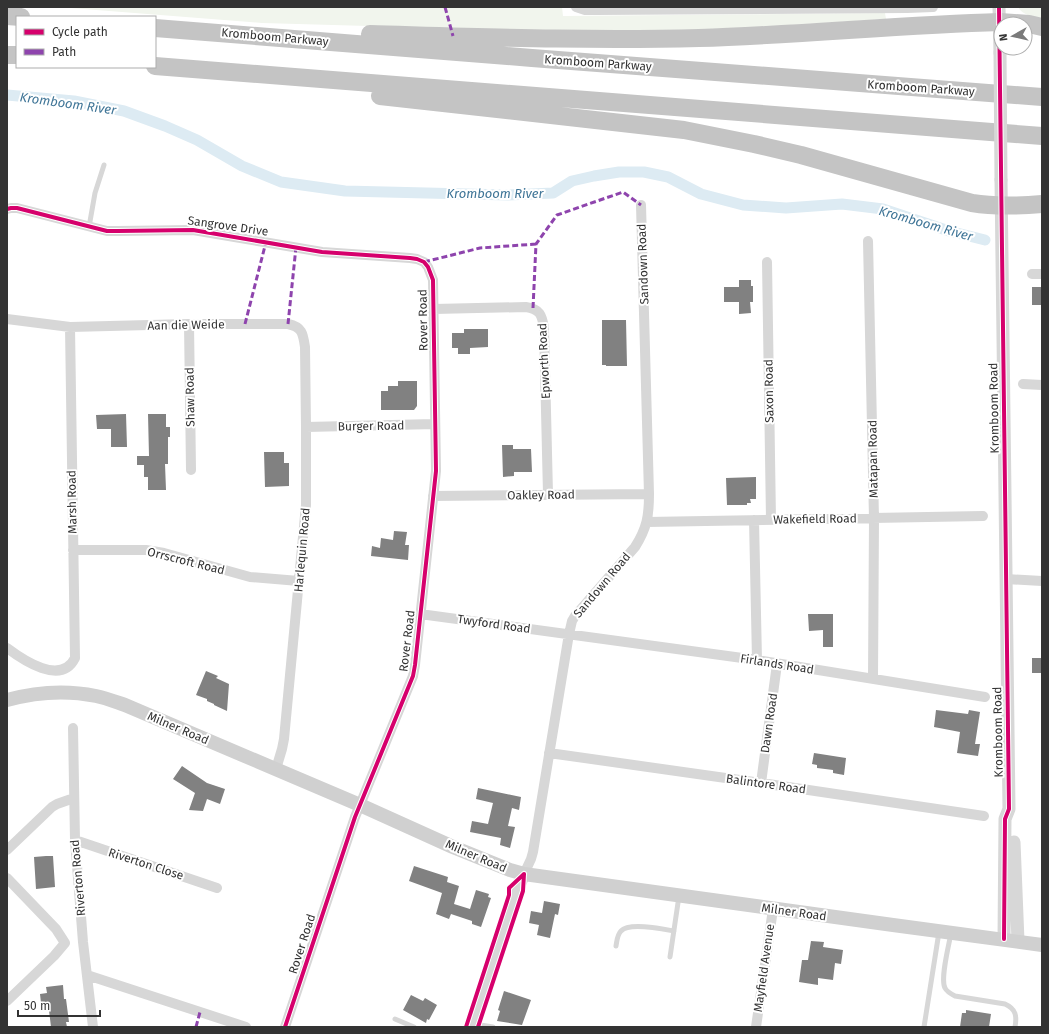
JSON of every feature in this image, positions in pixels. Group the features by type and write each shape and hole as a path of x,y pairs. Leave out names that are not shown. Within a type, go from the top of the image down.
{"highway":[{"path":"158,28 644,39 701,38 999,14 1042,27"},
{"name":"Kromboom Parkway","path":"158,28 524,58 1042,97"},
{"path":"156,66 1042,136"},
{"path":"246,74 267,84 684,130 801,155 960,200 1002,206 1042,204"}],"main road":[{"name":"Milner Road","path":"7,700 22,696 48,693 72,693 98,696 126,705 360,805 453,847 510,870 524,874 1042,945"}],"street":[{"path":"576,7 585,10 595,10 933,7"},
{"name":"Kromboom Road","path":"999,14 1009,809 1013,819 1018,941"},
{"name":"Sandown Road","path":"472,1025 517,890 531,860 533,852 572,621 628,555 640,538 647,522 649,494 641,205"},
{"name":"Sangrove Drive","path":"7,209 18,208 107,231 203,231 322,252 410,258 424,262"},
{"name":"Matapan Road","path":"868,241 874,519 873,678"},
{"name":"Rover Road","path":"285,1027 355,817 413,676 415,665 436,471 433,280 428,267 424,262"},
{"name":"Saxon Road","path":"767,262 771,520"},
{"name":"Epworth Road","path":"434,309 526,307 534,308 539,313 543,320 544,328 548,494"},
{"path":"7,319 70,327"},
{"name":"Aan die Weide","path":"70,327 189,324 288,324 294,325 300,330"},
{"name":"Shaw Road","path":"189,324 191,470"},
{"name":"Marsh Road","path":"7,648 22,659 43,669 60,670 66,668 71,665 75,658 70,327"},
{"name":"Harlequin Road","path":"276,769 284,739 306,505 305,347 304,336 300,330"},
{"path":"1023,384 1042,385"},
{"name":"Burger Road","path":"306,427 435,424"},
{"name":"Oakley Road","path":"433,496 649,494"},
{"name":"Wakefield Road","path":"647,522 983,516"},
{"path":"754,520 757,660"},
{"name":"Orrscroft Road","path":"73,550 154,551 250,577 299,581"},
{"path":"1006,579 1042,581"},
{"name":"Twyford Road","path":"420,614 569,634"},
{"name":"Firlands Road","path":"569,634 757,660 985,697"},
{"name":"Dawn Road","path":"761,783 777,664"},
{"name":"Riverton Road","path":"73,728 75,840 83,942 93,1027"},
{"name":"Balintore Road","path":"549,753 984,816"},
{"path":"7,850 52,807 74,798"},
{"name":"Kromboom Road","path":"1004,939 1005,819 1009,809"},
{"name":"Riverton Close","path":"75,840 217,888"},
{"path":"7,878 56,929 65,943"},
{"name":"Mayfield Avenue","path":"756,1027 773,909"},
{"path":"7,1001 54,956 65,943 83,942"},
{"path":"87,975 246,1027"}],"lane":[{"path":"88,227 95,193 104,165"},
{"path":"670,957 680,895"},
{"path":"616,946 619,934 625,927 631,926 674,931"},
{"path":"924,1027 945,932"},
{"path":"945,932 945,988 949,993 955,996 1005,1004 1012,1008 1016,1014 1015,1027"},
{"path":"395,1019 414,1027"},
{"path":"472,1025 493,1027"}],"shaded area":[{"path":"58,7 562,7 563,16 885,13 886,19 695,31 580,32 262,23"},
{"path":"1018,7 1042,7 1042,19 1025,14"},
{"path":"7,90 39,94 38,102 7,99"}],"building":[{"path":"739,280 751,280 751,286 753,286 753,302 750,302 751,313 739,314 739,302 724,302 724,287 739,287"},
{"path":"1032,287 1042,287 1042,305 1032,305"},
{"path":"602,320 626,320 627,366 602,365"},
{"path":"464,329 488,329 488,347 470,348 470,354 458,354 458,348 452,348 452,333 464,333"},
{"path":"398,381 417,381 417,406 414,410 381,410 381,391 388,391 388,386 398,386"},
{"path":"126,414 127,447 111,447 111,429 97,429 96,415"},
{"path":"148,414 166,414 166,427 170,427 170,437 168,437 168,464 165,464 166,490 148,490 148,477 144,477 144,465 137,465 137,456 149,456"},
{"path":"502,445 513,445 513,449 531,449 532,472 514,472 514,476 503,477"},
{"path":"264,452 284,452 284,463 289,463 289,486 265,487"},
{"path":"756,477 756,499 750,499 751,503 747,503 747,505 727,505 726,478"},
{"path":"394,531 407,532 405,545 409,545 408,560 371,556 372,546 380,548 381,538 393,540"},
{"path":"808,614 833,614 833,647 823,647 823,630 809,631"},
{"path":"1032,658 1042,658 1042,673 1032,673"},
{"path":"206,671 218,676 216,678 229,684 227,711 207,701 207,699 196,695"},
{"path":"936,710 968,714 969,710 980,712 975,744 980,744 978,756 957,753 960,732 934,727"},
{"path":"814,753 846,758 844,775 833,773 833,770 817,768 817,765 812,764"},
{"path":"182,766 207,783 225,789 220,804 207,799 203,811 189,810 195,793 173,779"},
{"path":"478,788 521,797 519,810 512,808 508,826 515,827 510,848 500,845 501,838 470,832 472,821 488,824 493,803 476,799"},
{"path":"53,856 55,887 36,889 34,857"},
{"path":"414,866 448,877 447,882 459,886 454,904 470,909 476,890 489,894 488,897 491,898 481,927 472,924 472,921 451,914 449,919 436,914 442,893 409,881"},
{"path":"544,901 560,904 558,915 555,914 550,938 537,935 539,925 529,923 531,911 542,913"},
{"path":"811,941 824,942 823,947 843,950 841,964 835,963 833,980 818,978 818,985 799,982 802,960 808,960"},
{"path":"63,985 64,999 66,999 69,1022 66,1022 67,1027 51,1027 48,1002 41,1003 40,994 47,993 46,987"},
{"path":"504,991 531,1000 522,1025 497,1021 500,1011 498,1010"},
{"path":"411,995 423,1001 425,998 437,1005 429,1020 427,1019 426,1023 403,1010"},
{"path":"966,1010 991,1014 989,1027 960,1027 962,1013 966,1013"}],"waterway":[{"name":"Kromboom River","path":"7,95 74,101 124,111 197,140 242,166 281,182 345,191 508,195 553,193 572,181 619,172 644,172 668,177 701,194 743,205 786,208 842,204 883,209 949,231 985,240"}],"marked path":[{"path":"445,7 453,36"},
{"path":"533,308 536,244 557,215 623,192 641,205"},
{"path":"245,324 266,242"},
{"path":"424,262 480,248 536,244"},
{"path":"288,324 296,247"},
{"path":"196,1027 200,1012"}],"cycle path":[{"path":"999,7 1009,809 1005,819 1004,939"},
{"path":"7,209 17,208 107,231 193,230 322,252 417,259 424,262 428,267 433,280 436,471 413,676 355,817 285,1027"},
{"path":"466,1027 509,895 509,888 524,874"},
{"path":"478,1027 523,891 524,874"}]}
